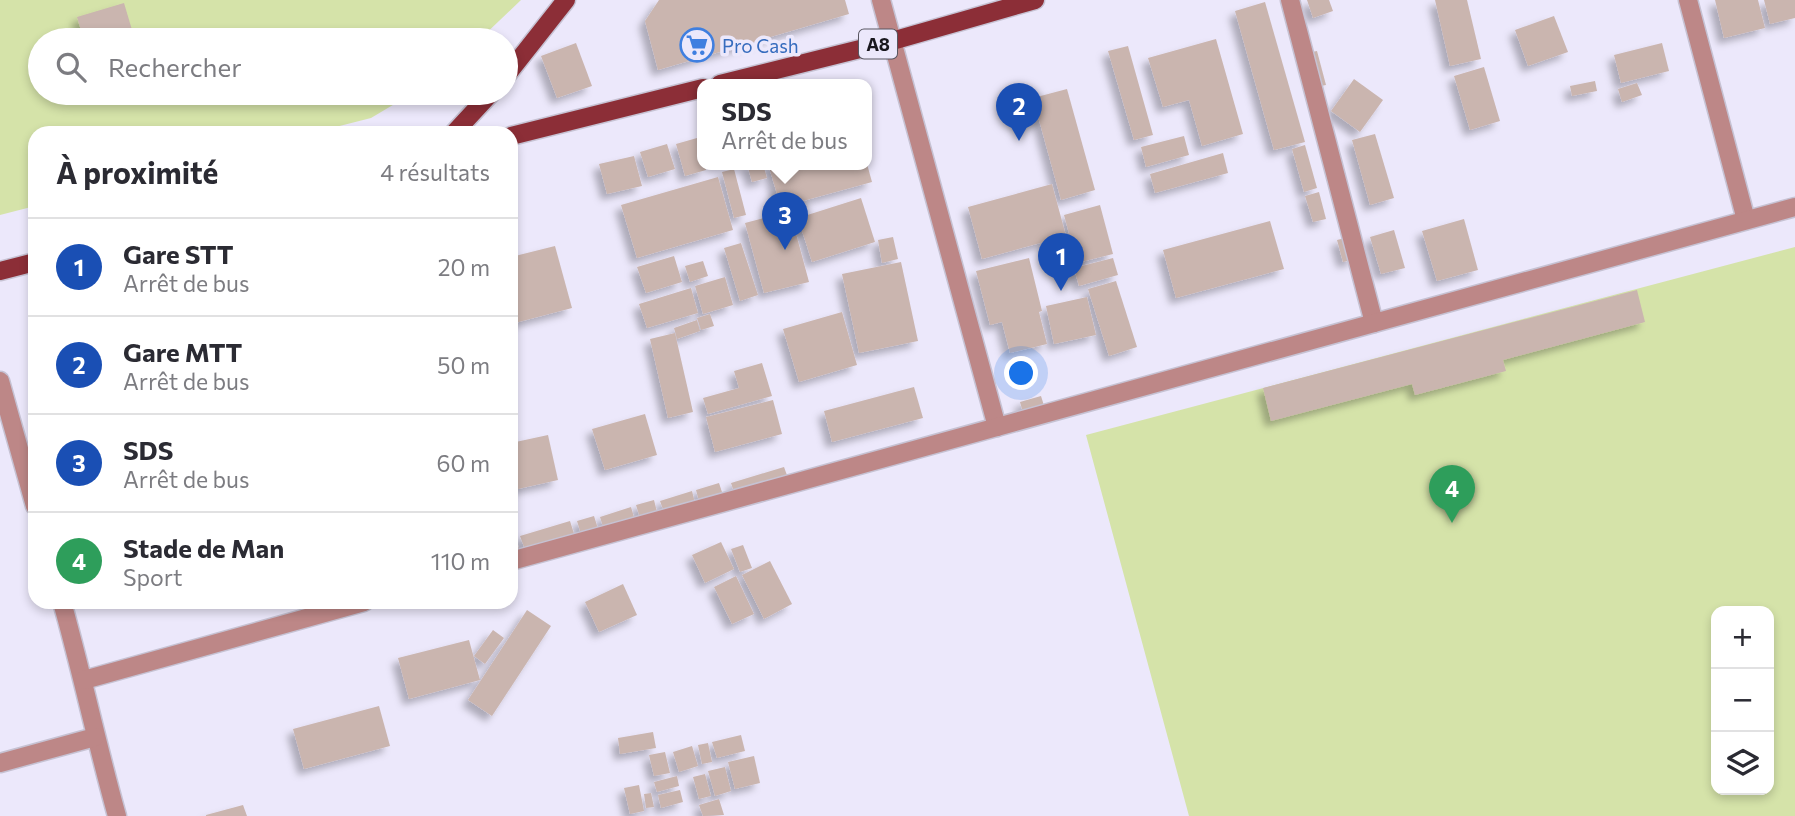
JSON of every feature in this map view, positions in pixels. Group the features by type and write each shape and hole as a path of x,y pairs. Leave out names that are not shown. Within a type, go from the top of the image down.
{"main road":[{"path":"518,61 566,0"},
{"name":"A8","path":"740,79 892,41 1035,0"},
{"path":"518,134 697,90"},
{"path":"460,126 480,105"},
{"path":"0,271 28,264"}],"street":[{"path":"881,0 997,427"},
{"path":"1290,0 1374,323"},
{"path":"1688,0 1746,220"},
{"path":"518,559 1795,207"},
{"path":"0,381 28,481"},
{"path":"64,609 117,816"},
{"path":"84,680 339,609"},
{"path":"0,762 95,737"}],"green space":[{"path":"0,0 521,0 492,28 28,28 28,105 393,105 371,118 340,126 28,126 28,208 0,215"},
{"path":"1795,247 1795,816 1189,816 1086,435"}],"building":[{"name":"Pro Cash","path":"659,0 845,0 849,14 658,70 645,21"},
{"path":"1307,0 1329,0 1333,11 1313,18"},
{"path":"1435,0 1467,0 1481,59 1450,66"},
{"path":"1715,0 1758,0 1765,28 1724,38"},
{"path":"1764,0 1795,0 1795,18 1770,24"},
{"path":"1265,2 1305,142 1274,150 1235,11"},
{"path":"124,3 131,28 80,28 77,17"},
{"path":"1554,16 1568,52 1528,66 1515,30"},
{"path":"1216,39 1243,134 1202,146 1189,100 1163,107 1148,58"},
{"path":"576,43 592,86 557,98 541,56"},
{"path":"1662,43 1669,71 1621,83 1614,55"},
{"path":"1128,46 1153,135 1134,140 1108,51"},
{"path":"1317,51 1326,85 1316,87 1307,53"},
{"path":"1484,67 1500,121 1470,130 1454,76"},
{"path":"1354,79 1383,100 1360,132 1331,111"},
{"path":"1595,81 1597,91 1572,96 1570,86"},
{"path":"1637,83 1642,95 1622,102 1618,89"},
{"path":"1067,89 1095,190 1061,200 1033,98"},
{"path":"1375,134 1394,198 1370,205 1352,140"},
{"path":"1184,136 1189,155 1146,167 1141,147"},
{"path":"697,138 697,170 706,170 685,176 676,144"},
{"path":"667,144 675,169 648,177 640,152"},
{"path":"1305,145 1317,188 1304,192 1292,149"},
{"path":"1223,153 1228,173 1155,193 1150,174"},
{"path":"634,156 642,186 607,194 599,164"},
{"path":"734,170 746,215 734,218 722,172"},
{"path":"749,170 765,170 767,178 752,182"},
{"path":"770,170 869,170 872,182 781,207"},
{"path":"718,177 733,230 637,258 621,205"},
{"path":"1052,184 1066,236 982,259 968,207"},
{"path":"1319,192 1326,219 1313,222 1305,196"},
{"path":"861,198 875,242 812,262 798,218"},
{"path":"1100,205 1113,254 1077,263 1064,215"},
{"path":"790,211 809,282 764,293 745,223"},
{"path":"1464,219 1478,270 1437,281 1422,231"},
{"path":"1270,221 1284,269 1176,298 1163,250"},
{"path":"1394,230 1405,268 1381,274 1370,237"},
{"path":"893,237 898,259 882,263 878,240"},
{"path":"1349,237 1355,259 1343,262 1337,240"},
{"path":"741,243 758,295 740,301 724,248"},
{"path":"555,246 572,308 518,322 518,255"},
{"path":"674,256 682,282 646,293 637,267"},
{"path":"1029,258 1047,344 1010,353 1002,322 990,325 976,271"},
{"path":"1113,258 1118,275 1079,286 1074,268"},
{"path":"703,261 708,276 690,282 685,266"},
{"path":"901,262 918,341 859,353 842,274"},
{"path":"725,277 733,305 703,314 695,286"},
{"path":"1116,281 1137,347 1109,356 1088,289"},
{"path":"691,288 698,313 647,328 639,304"},
{"path":"1637,290 1645,322 1503,360 1506,371 1415,395 1412,384 1271,421 1263,388"},
{"path":"1087,297 1096,335 1054,344 1046,306"},
{"path":"842,312 857,365 799,382 783,329"},
{"path":"710,314 714,326 701,330 697,318"},
{"path":"697,320 700,331 677,339 674,328"},
{"path":"675,333 693,412 668,418 650,339"},
{"path":"762,363 772,396 708,414 703,398 739,388 734,371"},
{"path":"914,387 923,418 832,442 824,411"},
{"path":"1041,396 1045,409 1024,416 1020,402"},
{"path":"773,400 782,434 715,452 706,417"},
{"path":"645,414 657,455 605,470 592,429"},
{"path":"548,435 558,480 518,489 518,441"},
{"path":"784,467 788,478 735,495 731,483"},
{"path":"719,483 724,498 700,505 696,490"},
{"path":"692,491 695,503 664,512 660,501"},
{"path":"654,500 658,516 641,521 636,505"},
{"path":"631,507 636,524 605,533 600,517"},
{"path":"594,516 599,532 582,537 577,521"},
{"path":"570,521 576,540 526,552 520,536"},
{"path":"721,542 734,569 705,583 692,555"},
{"path":"743,545 752,568 740,572 731,549"},
{"path":"770,561 792,604 764,619 742,575"},
{"path":"736,576 754,614 732,624 714,587"},
{"path":"623,584 637,615 599,632 585,602"},
{"path":"527,610 551,626 492,716 468,700"},
{"path":"493,630 504,638 485,664 474,656"},
{"path":"469,640 480,680 409,699 398,658"},
{"path":"379,706 390,746 304,769 293,729"},
{"path":"653,732 656,748 620,754 618,738"},
{"path":"741,735 745,751 717,758 712,742"},
{"path":"708,743 712,762 702,764 698,745"},
{"path":"692,746 698,766 679,772 673,752"},
{"path":"665,752 670,773 654,776 649,755"},
{"path":"754,756 760,783 735,789 728,762"},
{"path":"725,767 731,791 715,796 708,771"},
{"path":"705,774 711,796 699,799 693,777"},
{"path":"677,776 679,786 657,792 654,782"},
{"path":"639,785 644,811 630,814 624,788"},
{"path":"680,790 683,802 661,808 658,795"},
{"path":"651,793 654,807 646,808 644,794"},
{"path":"719,799 724,815 703,816 699,805"},
{"path":"243,805 247,816 206,816 206,815"}],"place":[{"name":"Pro Cash","path":"697,45"},
{"name":"Gare MTT","path":"1019,141"},
{"name":"SDS","path":"785,250"},
{"name":"Gare STT","path":"1061,291"},
{"name":"Stade de Man","path":"1452,523"}]}
